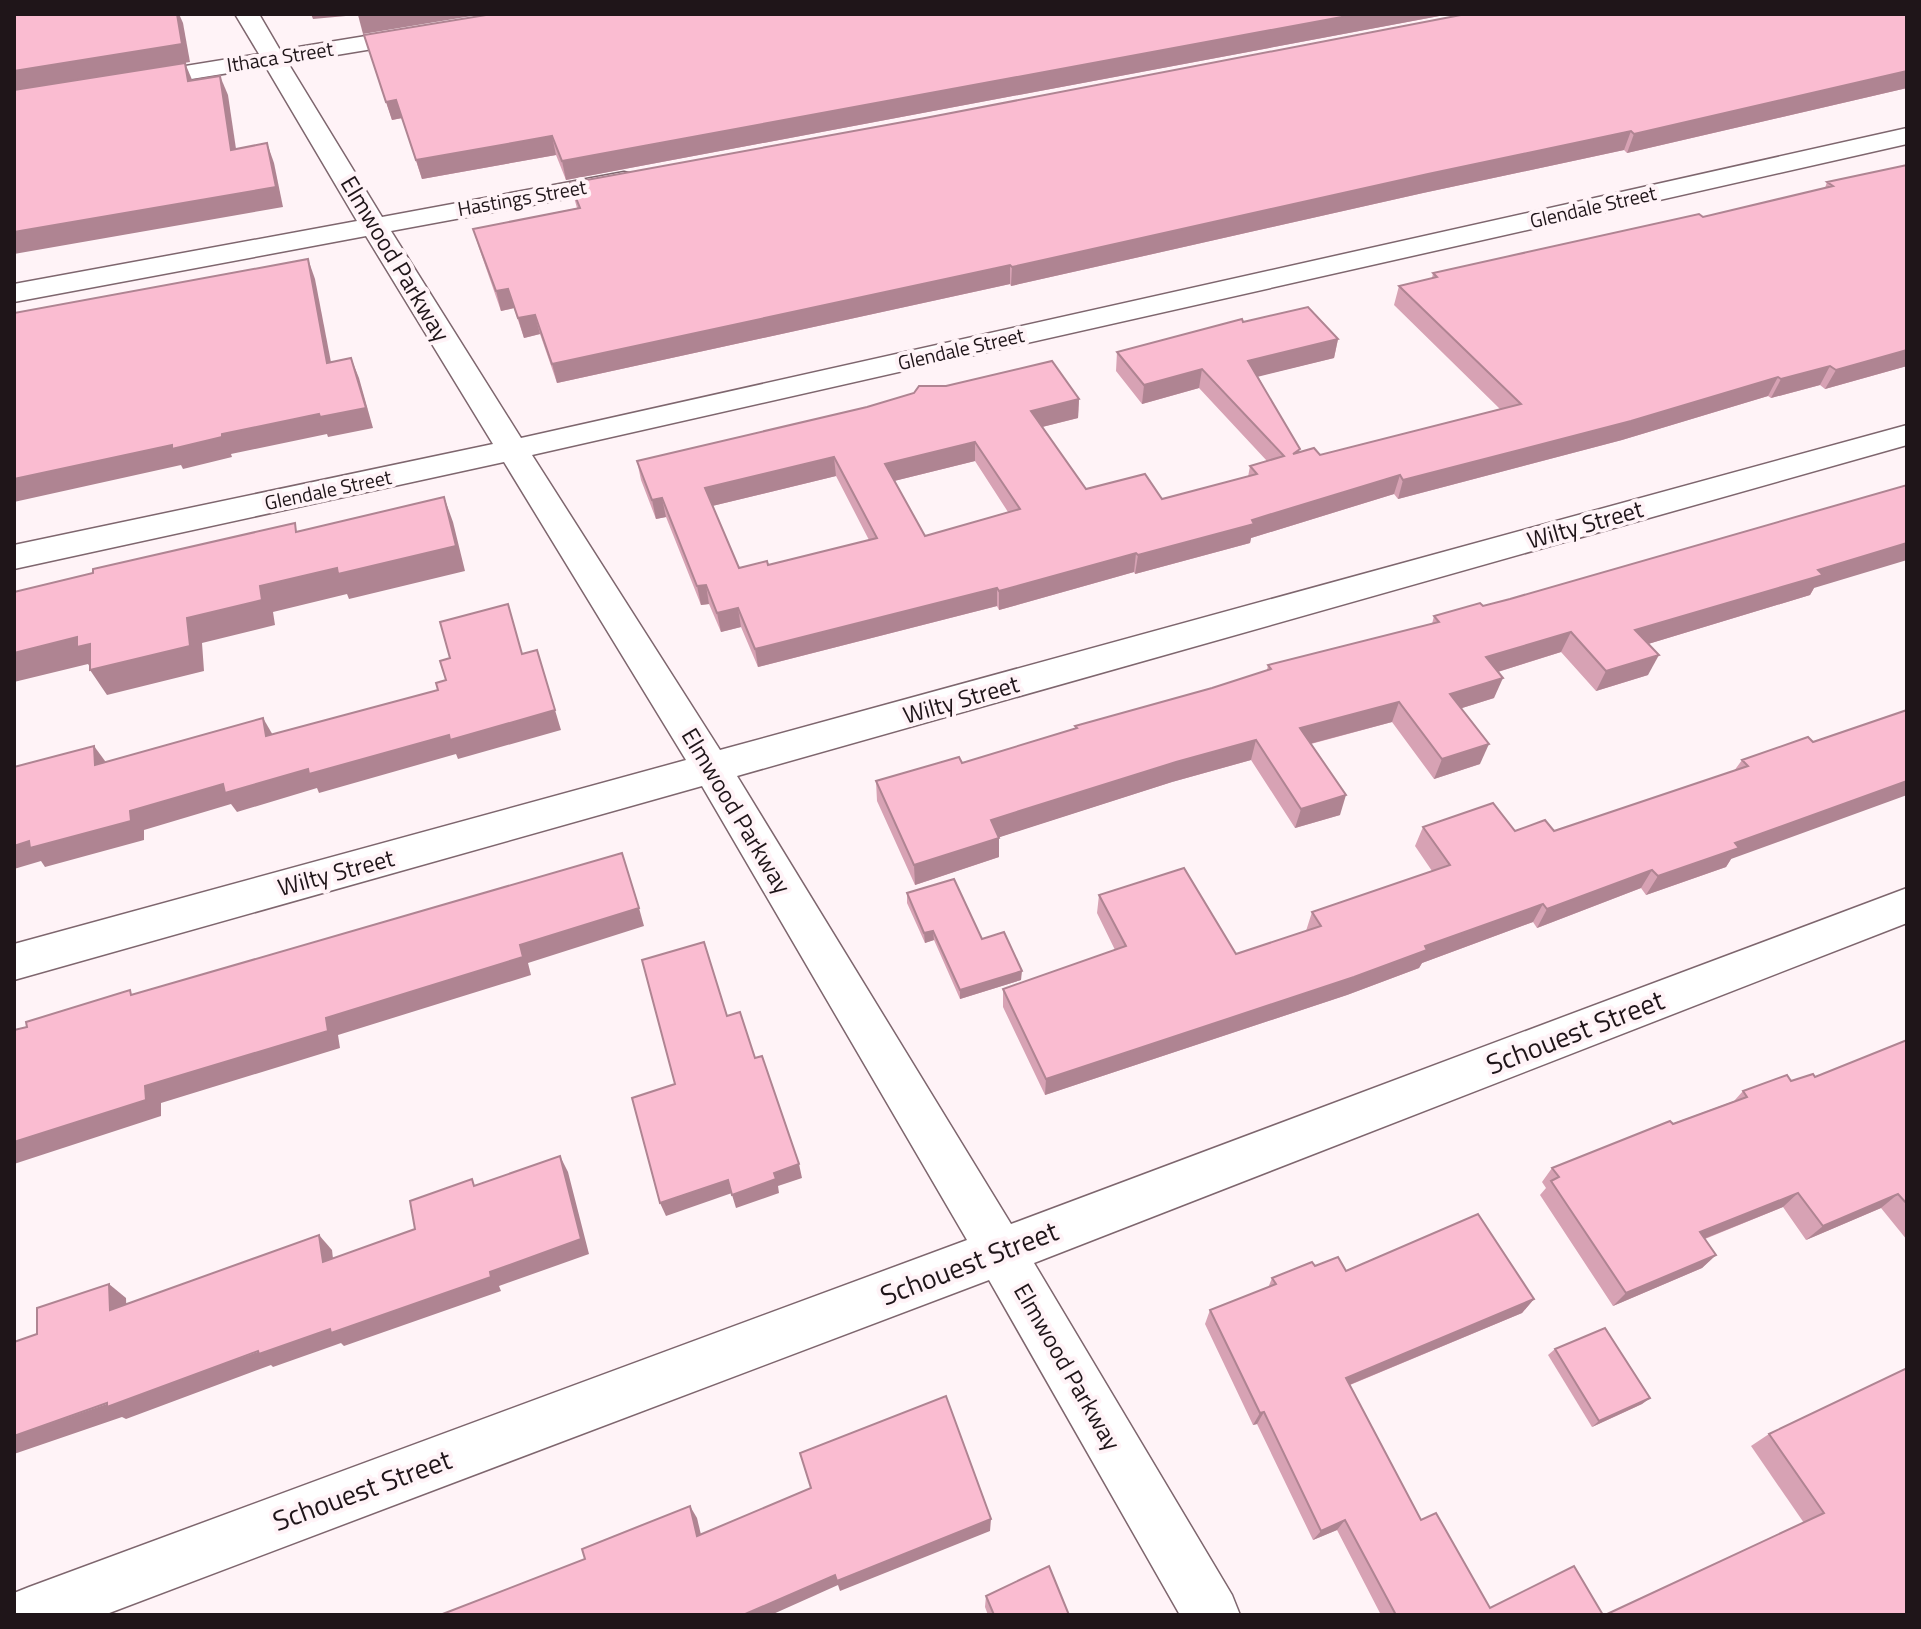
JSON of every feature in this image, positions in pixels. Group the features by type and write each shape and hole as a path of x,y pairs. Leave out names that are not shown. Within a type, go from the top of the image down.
{"street":[{"name":"Elmwood Parkway","path":"247,14 511,450 712,769 1212,1615"},
{"name":"Ithaca Street","path":"105,86 440,31"},
{"name":"Glendale Street","path":"14,557 511,450 1907,136"},
{"name":"Hastings Street","path":"14,293 650,175"},
{"name":"Wilty Street","path":"14,962 1907,435"},
{"name":"Schouest Street","path":"29,1615 1000,1252 1907,905"}],"building":[{"path":"14,14 177,14 182,44 14,71"},
{"path":"492,14 1358,14 562,161 552,136 416,160 396,100 386,102 364,35"},
{"path":"1466,14 1907,14 1907,71 1634,134 1631,131 1428,174 1012,267 552,364 535,315 518,318 508,289 496,291 473,229 580,208 570,183"},
{"path":"185,63 188,81 220,76 231,150 267,143 276,187 14,232 14,90"},
{"path":"1907,165 1907,350 1836,370 1830,366 1781,379 1778,377 1631,421 1403,480 1400,475 1252,520 1254,524 999,591 997,588 755,649 738,608 717,613 706,585 697,586 662,498 652,500 637,461 867,407 914,393 919,386 946,386 1052,361 1079,399 1031,411 1086,489 1145,474 1162,499 1257,474 1250,466 1284,456 1202,369 1144,385 1117,352 1242,319 1243,322 1308,307 1338,339 1248,361 1300,449 1293,454 1314,448 1320,455 1521,404 1399,286 1437,277 1433,273 1699,214 1703,217 1833,186 1827,182","holes":["975,442 1020,509 925,536 885,464","834,457 877,538 768,565 767,561 739,568 705,488"]},
{"path":"308,259 327,363 351,358 366,408 320,417 319,414 222,434 222,437 172,449 172,445 14,479 14,313"},
{"path":"1907,485 1907,543 1818,570 1823,575 1635,630 1659,655 1606,671 1571,632 1486,657 1503,678 1450,694 1489,744 1442,759 1399,702 1300,728 1346,795 1301,809 1256,740 991,820 999,838 914,865 876,781 959,757 962,763 1077,728 1075,726 1271,669 1268,665 1439,622 1434,616 1480,603 1483,606 1510,599"},
{"path":"444,497 456,546 338,574 337,568 260,586 262,600 187,618 190,646 90,670 90,644 77,647 77,637 14,653 14,592 93,573 93,569 295,523 296,532"},
{"path":"508,604 522,654 537,650 555,710 450,740 449,735 309,774 308,769 225,793 223,784 130,811 131,821 30,848 29,841 14,846 14,767 94,746 95,765 263,718 266,736 438,690 436,683 446,680 440,661 450,658 440,622"},
{"path":"1907,710 1907,781 1735,843 1739,848 1658,876 1652,870 1547,909 1543,904 1425,946 1427,950 1354,977 1046,1079 1003,989 1126,946 1099,895 1184,868 1236,954 1321,926 1312,912 1450,865 1423,827 1493,803 1515,831 1545,820 1554,831 1748,766 1742,760 1808,737 1813,742"},
{"path":"622,853 639,908 520,945 523,957 326,1018 328,1031 145,1086 146,1100 14,1142 14,1030 27,1027 26,1022 130,990 131,995"},
{"path":"954,879 982,939 1004,932 1022,971 960,990 933,931 924,933 907,893"},
{"path":"704,942 727,1016 740,1012 755,1058 762,1056 799,1164 774,1173 776,1179 732,1195 728,1180 660,1203 632,1098 675,1084 642,960"},
{"path":"1907,1040 1907,1204 1898,1194 1823,1226 1798,1193 1700,1232 1716,1255 1626,1293 1551,1181 1559,1177 1552,1168 1670,1121 1673,1124 1747,1097 1743,1091 1787,1075 1791,1081 1813,1074 1815,1077"},
{"path":"560,1156 581,1239 490,1272 491,1277 331,1333 330,1329 259,1354 258,1351 107,1407 107,1403 14,1436 14,1342 37,1334 37,1308 109,1284 110,1310 319,1235 323,1262 415,1229 410,1201 472,1179 474,1186"},
{"path":"1478,1214 1534,1299 1346,1378 1421,1520 1436,1513 1490,1608 1574,1566 1603,1615 1396,1615 1345,1520 1321,1531 1264,1412 1260,1413 1210,1310 1276,1284 1272,1278 1312,1262 1315,1266 1338,1257 1346,1271"},
{"path":"1605,1328 1650,1398 1599,1421 1555,1349"},
{"path":"1907,1368 1907,1615 1605,1615 1824,1513 1769,1434"},
{"path":"946,1396 991,1519 837,1581 835,1575 743,1615 440,1615 585,1559 582,1549 690,1506 697,1536 811,1488 800,1453"},
{"path":"1049,1566 1069,1615 994,1615 986,1596"}]}
